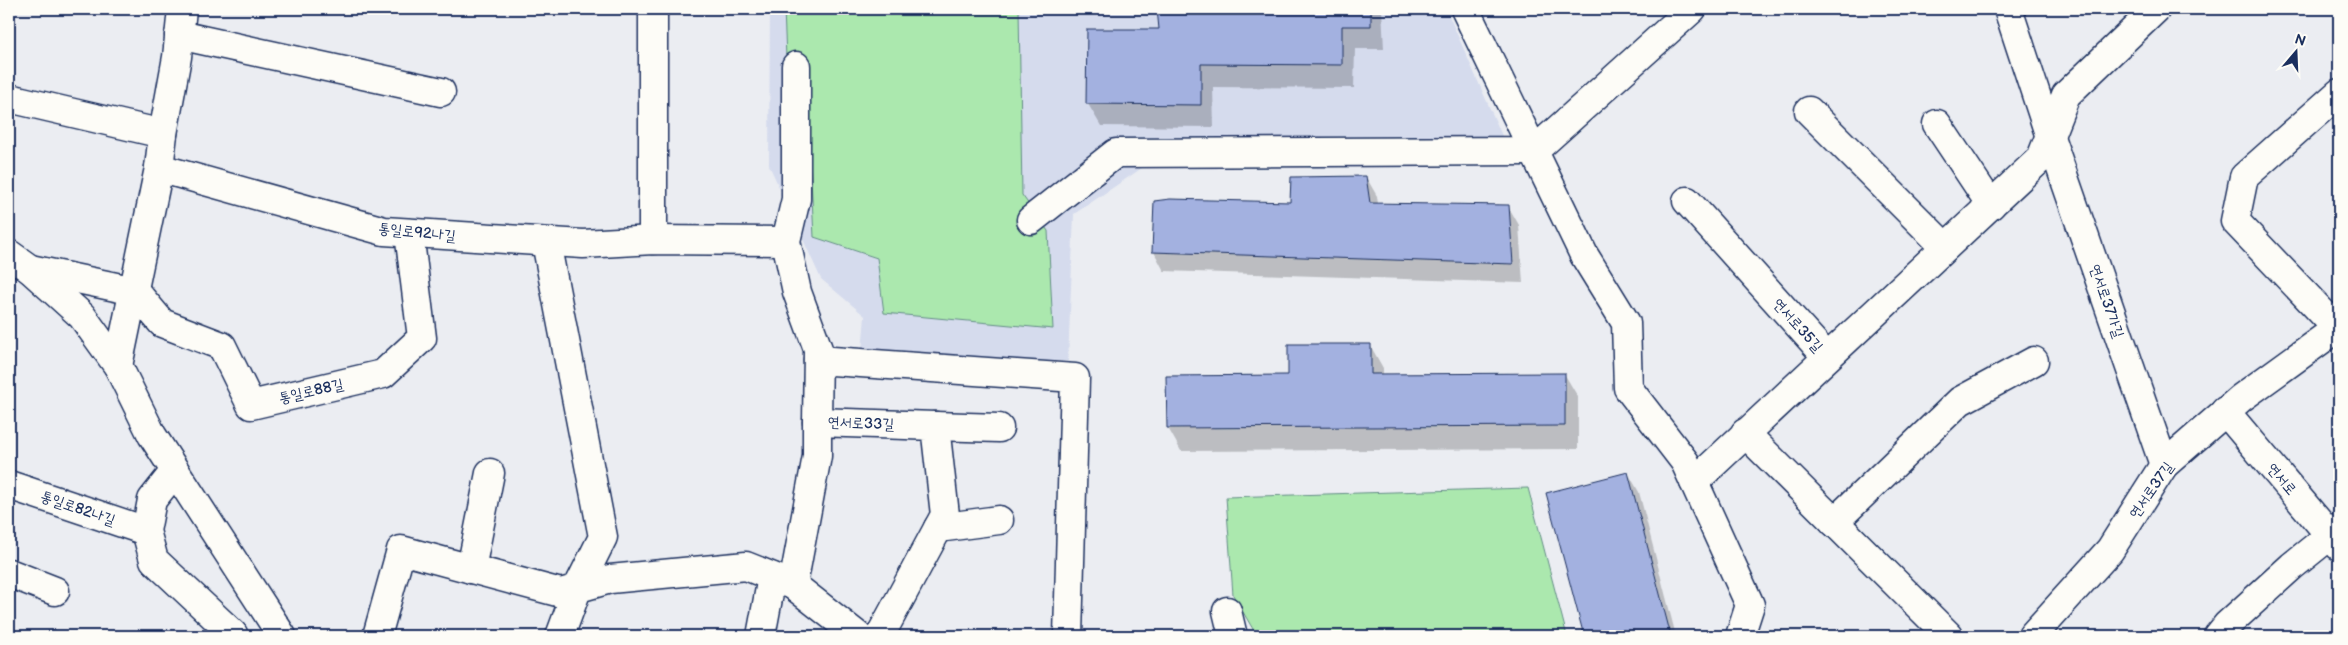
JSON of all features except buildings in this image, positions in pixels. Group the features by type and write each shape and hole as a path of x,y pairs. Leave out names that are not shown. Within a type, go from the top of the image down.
{"street":[{"path":"652,240 653,9"},
{"path":"1465,9 1584,255 1626,323 1628,388 1685,462 1750,605 1740,636"},
{"path":"1032,220 1116,153 1534,151 1692,9"},
{"name":"연서로37가길","path":"2008,9 2050,137 2164,465"},
{"path":"1827,357 2041,158 2066,95 2156,9"},
{"path":"118,366 159,168 162,134 177,57 180,22 440,92"},
{"path":"796,66 796,199 786,241 797,292 818,349 817,422"},
{"name":"연서로37길","path":"2032,636 2110,550 2164,465 2226,411 2338,327 2235,221 2244,177 2339,93"},
{"path":"9,98 162,134"},
{"path":"1809,112 1946,247"},
{"path":"1937,124 1991,205"},
{"name":"통일로92나길","path":"159,168 384,231 582,244 652,240 786,241"},
{"name":"연서로35길","path":"1687,201 1827,357 1694,482"},
{"name":"통일로88길","path":"135,291 162,323 222,346 251,405 383,374 422,338 409,233"},
{"path":"546,242 602,537 578,587 560,636"},
{"path":"19,262 135,291"},
{"path":"19,262 82,316 118,366 152,435 175,470 278,629 231,635 154,560 146,531 152,500 175,470"},
{"path":"818,360 1074,378 1068,636"},
{"path":"1834,522 1960,401 2034,361"},
{"name":"연서로","path":"2226,411 2336,537"},
{"name":"연서로33길","path":"761,636 782,581 817,456 817,422 999,428"},
{"path":"880,636 945,515 936,426"},
{"path":"1745,433 1949,636"},
{"path":"471,569 490,473"},
{"name":"통일로82나길","path":"9,485 146,531"},
{"path":"938,528 999,520"},
{"path":"2218,636 2292,566 2336,537"},
{"path":"377,636 401,550 561,593 610,579 746,566 782,581 858,636"},
{"path":"9,573 55,591"},
{"path":"1226,610 1234,636"}],"shaded area":[{"path":"770,9 1446,9 1511,156 1334,147 1142,168 1074,214 1068,361 861,363 865,316 821,279 769,165"}],"green space":[{"path":"784,9 1019,9 1022,195 1048,231 1053,329 884,313 877,258 814,237 805,60 786,58"},
{"path":"1528,488 1567,636 1257,636 1233,595 1226,497"}]}
